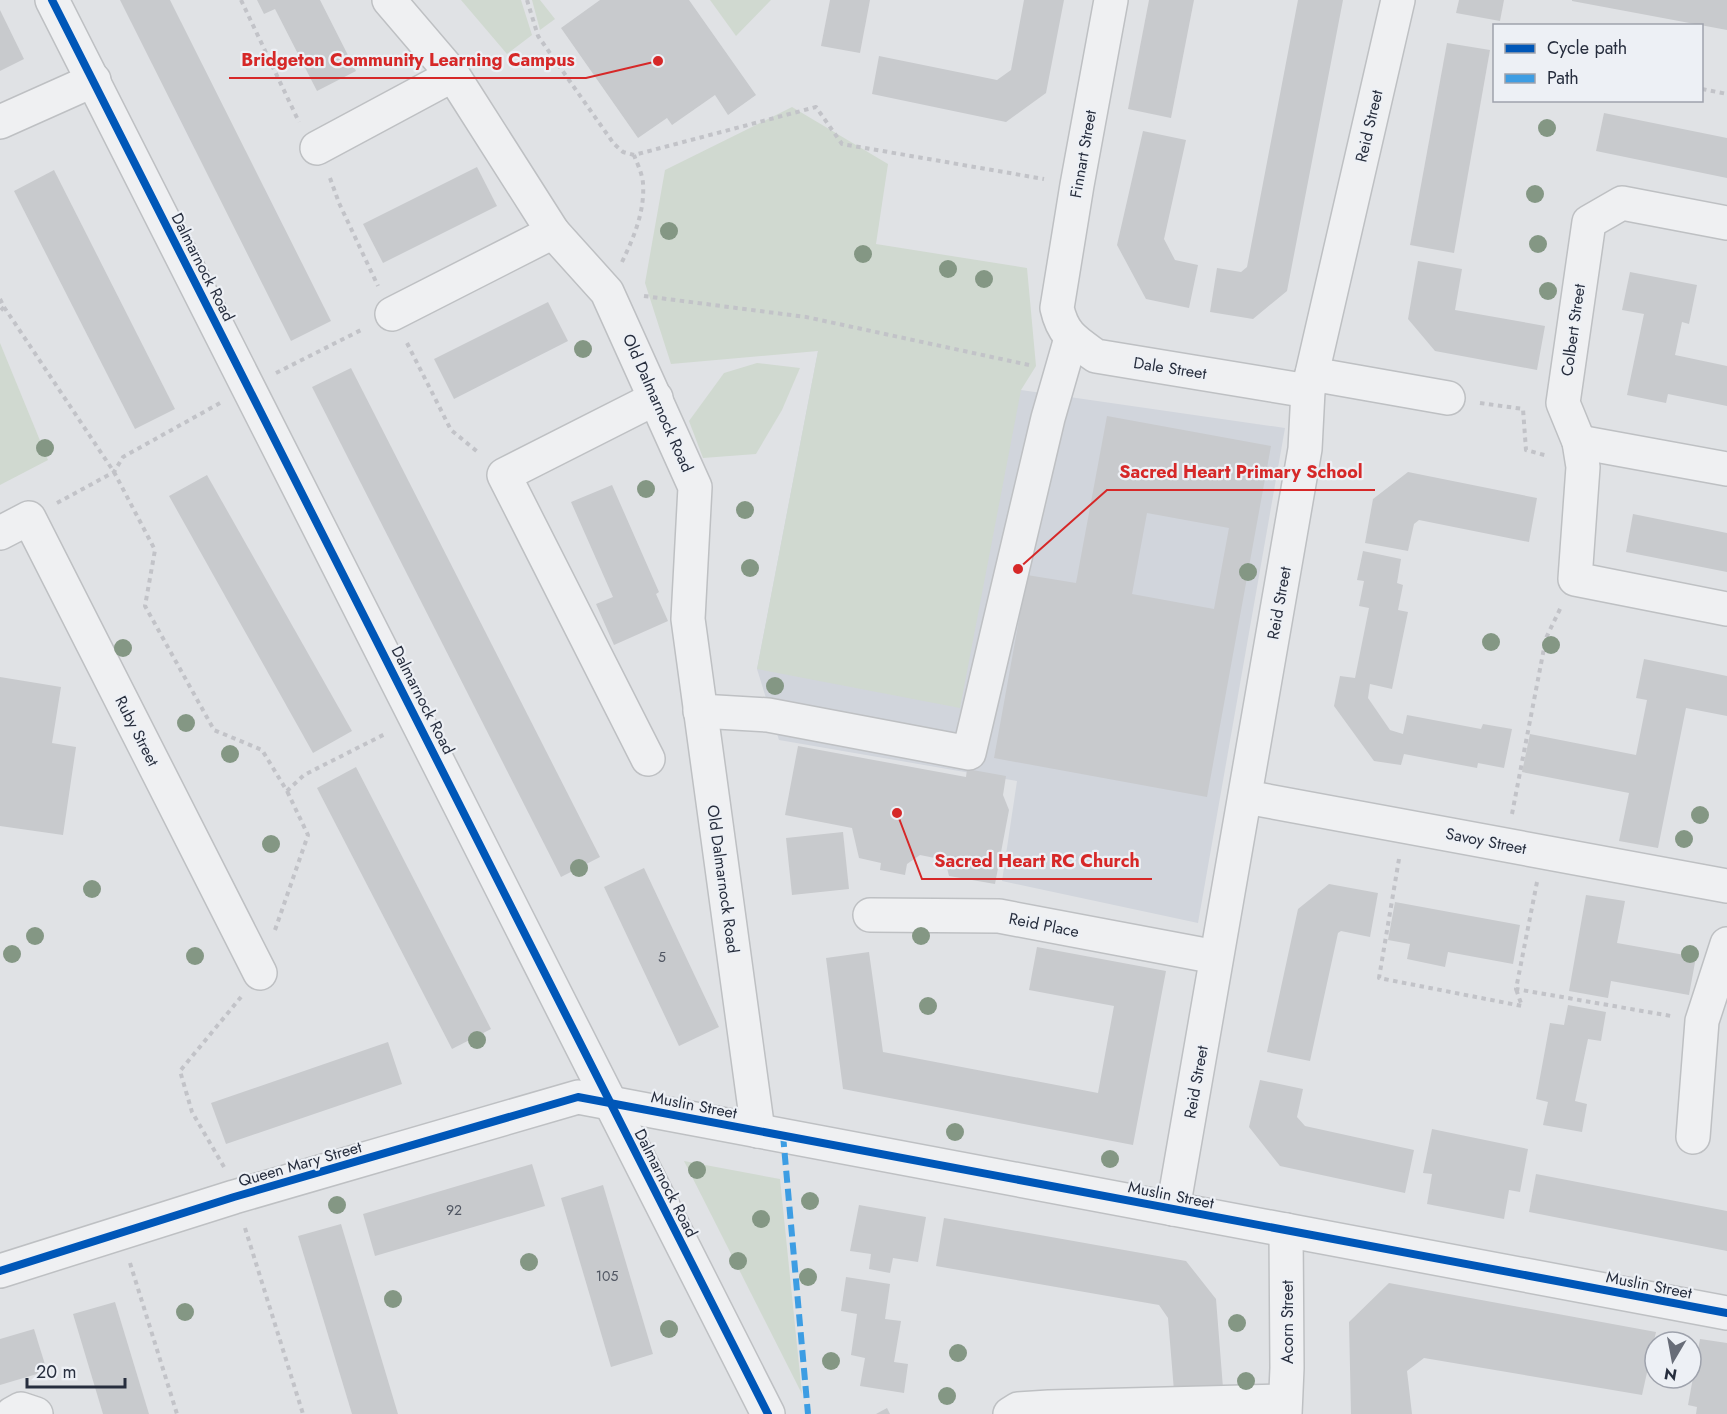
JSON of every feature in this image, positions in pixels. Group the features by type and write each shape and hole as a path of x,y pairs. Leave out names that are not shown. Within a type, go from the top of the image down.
{"street":[{"name":"Dalmarnock Road","path":"52,0 768,1414"},
{"name":"Old Dalmarnock Road","path":"389,0 453,75 553,232 607,292 695,487 688,619 758,1131"},
{"name":"Finnart Street","path":"1057,309 1111,0"},
{"name":"Reid Street","path":"1173,1209 1214,985 1216,957 1246,797 1305,449 1310,382 1398,0"},
{"path":"317,148 453,75"},
{"path":"0,122 93,80"},
{"name":"Colbert Street","path":"1575,579 1581,454 1563,403 1589,222 1622,203 1727,223"},
{"path":"392,314 553,232"},
{"name":"Dale Street","path":"1057,309 1060,324 1071,338 1096,356 1448,398"},
{"path":"700,711 768,715 969,753 1048,418 1071,338"},
{"path":"648,759 504,475 656,398"},
{"path":"1581,454 1727,469"},
{"name":"Ruby Street","path":"0,533 29,518 260,973"},
{"path":"1575,579 1727,609"},
{"name":"Savoy Street","path":"1246,797 1727,886"},
{"name":"Reid Place","path":"870,915 999,916 1216,957"},
{"path":"1693,1137 1702,1021 1727,944"},
{"name":"Queen Mary Street","path":"0,1271 234,1197 578,1097 611,1103"},
{"name":"Muslin Street","path":"611,1103 1727,1313"},
{"name":"Acorn Street","path":"1285,1408 1286,1230"},
{"path":"1010,1414 1018,1409 1049,1407 1285,1408"},
{"path":"12,1414 21,1409 36,1414"}],"path":[{"path":"527,0 538,36 614,144 623,152 634,155 816,107 842,144 1077,185"},
{"path":"1703,89 1727,94"},
{"path":"634,155 643,182 638,228 607,292 806,317 1036,366 1071,338"},
{"path":"0,299 114,472 155,550 145,606 214,730 262,750 287,791 308,835 260,973 180,1071 192,1112 225,1168 303,1414"},
{"path":"0,311 4,307"},
{"path":"1448,398 1523,410 1526,450 1581,454"},
{"path":"1506,845 1546,638 1575,579"},
{"path":"287,791 304,775 417,718"},
{"path":"1405,826 1379,978 1522,1006 1516,988 1539,873 1554,854"},
{"path":"1516,988 1702,1021"},
{"path":"123,1232 131,1268 177,1414"}],"shaded area":[{"path":"461,0 521,0 532,35 507,54"},
{"path":"532,0 540,0 555,19 540,30"},
{"path":"710,0 771,0 736,36"},
{"path":"792,107 888,164 876,244 1027,268 1036,366 1021,390 960,708 757,669 818,351 671,364 645,283 665,170"},
{"path":"0,343 48,460 0,485"},
{"path":"818,351 1021,390 1285,428 1198,923 1002,881 1017,781 779,740 757,669"},
{"path":"757,363 800,368 782,410 756,454 703,458 689,421 724,373"},
{"path":"684,1161 780,1179 802,1394"}],"building":[{"path":"120,0 170,0 331,321 291,341"},
{"path":"257,0 320,0 356,71 317,91 275,9 264,14"},
{"path":"600,0 689,0 756,95 728,115 715,95 672,125 667,118 638,138 561,28"},
{"path":"830,0 870,0 860,53 821,46"},
{"path":"1024,0 1064,0 1046,93 1006,122 872,94 879,56 997,80 1011,70"},
{"path":"1149,0 1194,0 1171,118 1128,109"},
{"path":"1298,0 1343,0 1287,291 1253,319 1210,312 1217,268 1241,272 1247,267"},
{"path":"1459,0 1504,0 1500,21 1456,13"},
{"path":"1727,0 1727,30 1703,24 1572,1"},
{"path":"0,10 24,59 0,71"},
{"path":"1447,43 1490,50 1454,253 1410,245"},
{"path":"1604,113 1727,138 1727,178 1596,151"},
{"path":"1143,131 1186,140 1164,239 1175,260 1198,265 1189,308 1146,299 1117,245"},
{"path":"477,167 497,206 383,263 363,224"},
{"path":"54,170 175,409 135,429 14,191"},
{"path":"1418,261 1462,269 1455,310 1545,326 1537,370 1435,351 1408,319"},
{"path":"1630,272 1697,285 1689,324 1682,322 1675,355 1727,366 1727,406 1668,394 1666,403 1627,395 1644,314 1622,310"},
{"path":"548,302 568,341 454,399 434,359"},
{"path":"351,368 600,857 561,877 312,387"},
{"path":"1107,416 1271,446 1207,797 994,758 1027,575 1076,583","holes":["1147,513 1229,528 1214,609 1132,594"]},
{"path":"1408,472 1537,498 1529,542 1419,520 1414,524 1408,551 1365,543 1373,499"},
{"path":"207,475 352,731 313,753 169,496"},
{"path":"612,485 659,592 656,594 668,621 614,645 596,604 613,597 571,502"},
{"path":"1633,514 1727,533 1727,572 1626,552"},
{"path":"1363,551 1401,559 1397,583 1403,585 1398,610 1408,612 1392,689 1370,684 1368,698 1390,730 1403,734 1407,715 1481,729 1483,724 1512,729 1504,768 1478,763 1477,768 1404,754 1401,765 1374,761 1334,706 1340,676 1355,678 1369,608 1359,606 1364,581 1357,580"},
{"path":"1644,659 1727,676 1727,716 1686,708 1658,848 1619,841 1629,793 1522,772 1530,734 1636,755 1647,700 1636,698"},
{"path":"0,677 61,687 52,743 76,747 63,835 0,826"},
{"path":"798,746 966,777 967,769 1006,776 1003,795 1009,810 995,884 949,876 945,860 920,855 907,864 905,875 880,870 881,863 859,858 852,828 785,815"},
{"path":"356,767 491,1029 452,1049 317,788"},
{"path":"843,832 849,889 792,895 786,838"},
{"path":"644,868 719,1027 679,1046 604,887"},
{"path":"1329,884 1378,893 1370,937 1341,931 1338,933 1310,1061 1267,1052 1298,909"},
{"path":"1586,895 1625,901 1617,943 1696,957 1689,995 1611,981 1608,998 1569,991"},
{"path":"1395,902 1520,925 1513,964 1448,952 1445,967 1407,959 1410,944 1388,940"},
{"path":"1037,947 1166,971 1133,1145 843,1089 826,958 869,952 883,1052 1098,1093 1114,1006 1029,990"},
{"path":"1568,1005 1606,1012 1601,1041 1588,1039 1575,1101 1587,1104 1582,1132 1543,1125 1548,1102 1536,1099 1550,1023 1564,1025"},
{"path":"388,1042 402,1084 226,1144 211,1103"},
{"path":"1260,1080 1303,1089 1297,1117 1305,1126 1414,1150 1405,1193 1280,1166 1249,1127"},
{"path":"1432,1129 1528,1149 1520,1192 1509,1190 1504,1219 1427,1204 1432,1174 1423,1173"},
{"path":"532,1164 545,1206 375,1256 363,1214"},
{"path":"1536,1174 1727,1211 1727,1251 1529,1212"},
{"path":"603,1185 653,1354 611,1367 561,1198"},
{"path":"859,1205 926,1217 918,1262 893,1258 890,1273 869,1269 871,1254 850,1251"},
{"path":"944,1218 1186,1261 1216,1299 1223,1388 1174,1391 1168,1318 1159,1305 936,1266"},
{"path":"341,1224 398,1414 352,1414 298,1236"},
{"path":"846,1277 890,1284 885,1319 901,1321 894,1362 908,1364 904,1393 860,1386 865,1358 851,1355 857,1314 841,1311"},
{"path":"1389,1283 1645,1330 1643,1330 1642,1395 1424,1358 1407,1371 1412,1414 1351,1414 1349,1322"},
{"path":"115,1302 149,1414 103,1414 73,1314"},
{"path":"34,1329 47,1371 0,1385 0,1339"},
{"path":"1703,1339 1727,1343 1727,1414 1696,1414 1697,1407 1688,1405 1691,1390 1703,1390"},
{"path":"887,1408 890,1414 876,1414"}],"marked path":[{"path":"783,1135 808,1414"}],"cycle path":[{"path":"52,0 768,1414"},
{"path":"0,1271 234,1197 578,1097 1727,1313"}],"place":[{"name":"Bridgeton Community Learning Campus","path":"658,61"},
{"name":"Sacred Heart Primary School","path":"1018,569"},
{"name":"Sacred Heart RC Church","path":"897,813"}]}
